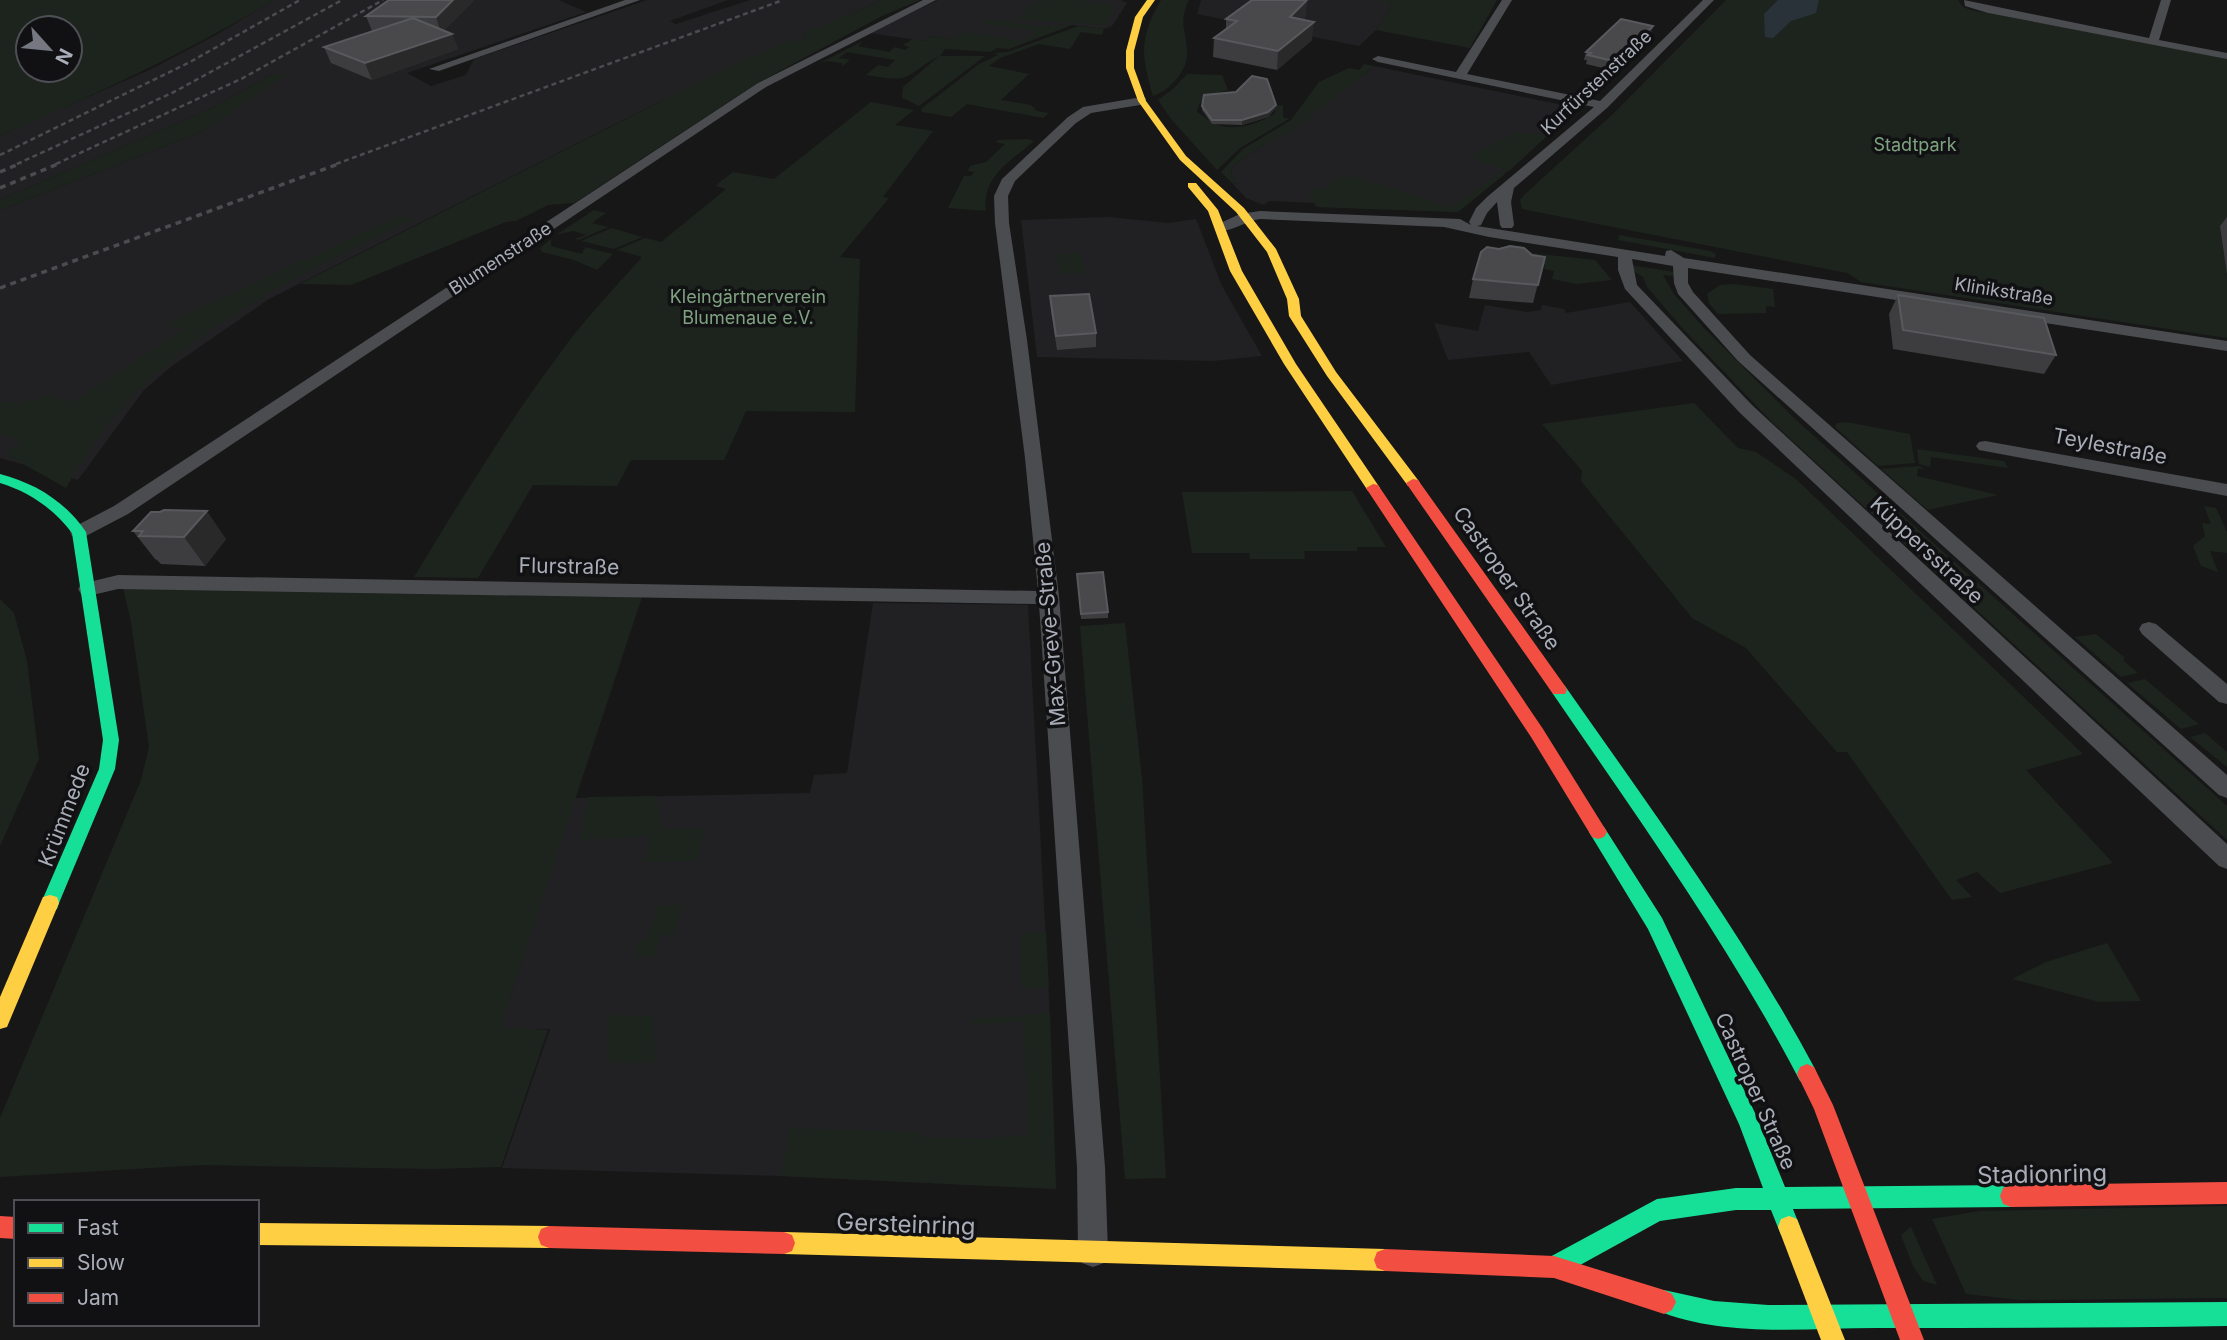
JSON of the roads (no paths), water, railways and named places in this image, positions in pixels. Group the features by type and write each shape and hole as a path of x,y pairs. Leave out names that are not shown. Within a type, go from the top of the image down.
{"main road":[{"name":"Castroper Straße","path":"1119,90 1113,67 1119,30 1144,0"},
{"name":"Castroper Straße","path":"1144,0 1130,51 1130,68 1142,101 1183,158 1245,217 1272,251 1304,332 1458,577 1537,733 1655,924 1748,1120 1833,1340"},
{"path":"1119,90 1137,123"},
{"name":"Castroper Straße","path":"1156,148 1198,191 1213,211 1236,271 1264,321 1723,928 1793,1043 1823,1105 1912,1340"},
{"path":"0,478 22,484 47,499 73,521 79,532"},
{"name":"Krümmede","path":"0,1020 67,869 107,769 111,740 79,532"},
{"name":"Stadionring","path":"1857,1199 2227,1193"},
{"path":"1554,1267 1657,1210 1736,1199 1780,1200"},
{"name":"Castroper Straße","path":"1780,1200 1857,1199"},
{"name":"Gersteinring","path":"259,1234 640,1238 1093,1252 1178,1251 1554,1267 1685,1309 1825,1317"},
{"path":"1825,1317 1902,1314 2106,1317 2227,1314"}],"street":[{"path":"435,69 635,0"},
{"name":"Blumenstraße","path":"79,532 121,510 762,85 931,0"},
{"path":"1460,75 1507,0"},
{"name":"Kurfürstenstraße","path":"1482,229 1481,211 1603,105 1709,0"},
{"path":"1969,0 1969,4 1988,10 2227,56"},
{"path":"2153,42 2166,0"},
{"path":"1378,59 1603,105"},
{"name":"Max-Greve-Straße","path":"1093,1252 1091,1154 1049,596 1028,407 1002,223 1001,196 1009,179 1076,116 1119,90 1142,101"},
{"path":"1482,229 1507,225 1504,202 1507,188"},
{"name":"Klinikstraße","path":"1221,228 1245,217 1260,215 1449,225 1632,251 2227,346"},
{"name":"Klinikstraße","path":"1221,228 1256,233 1339,219"},
{"name":"Klinikstraße","path":"1507,225 1632,251"},
{"name":"Küppersstraße","path":"1632,251 1625,270 1630,286 1728,390 1916,572 2227,859"},
{"name":"Küppersstraße","path":"1675,258 1686,294 1744,358 2224,782"},
{"name":"Teylestraße","path":"1985,446 2227,489"},
{"name":"Flurstraße","path":"88,589 118,582 1049,596"},
{"path":"2149,629 2227,696"}],"railway":[{"path":"0,155 190,62 300,0"},
{"path":"17,164 174,92 342,0"},
{"path":"56,164 243,78 383,0"},
{"path":"336,164 783,0"},
{"path":"0,172 21,163"},
{"path":"0,188 60,163"},
{"path":"0,288 341,163"}],"park label":[{"name":"Stadtpark","path":"1915,144"},
{"name":"Kleingärtnerverein Blumenaue e.V.","path":"748,306"}]}
